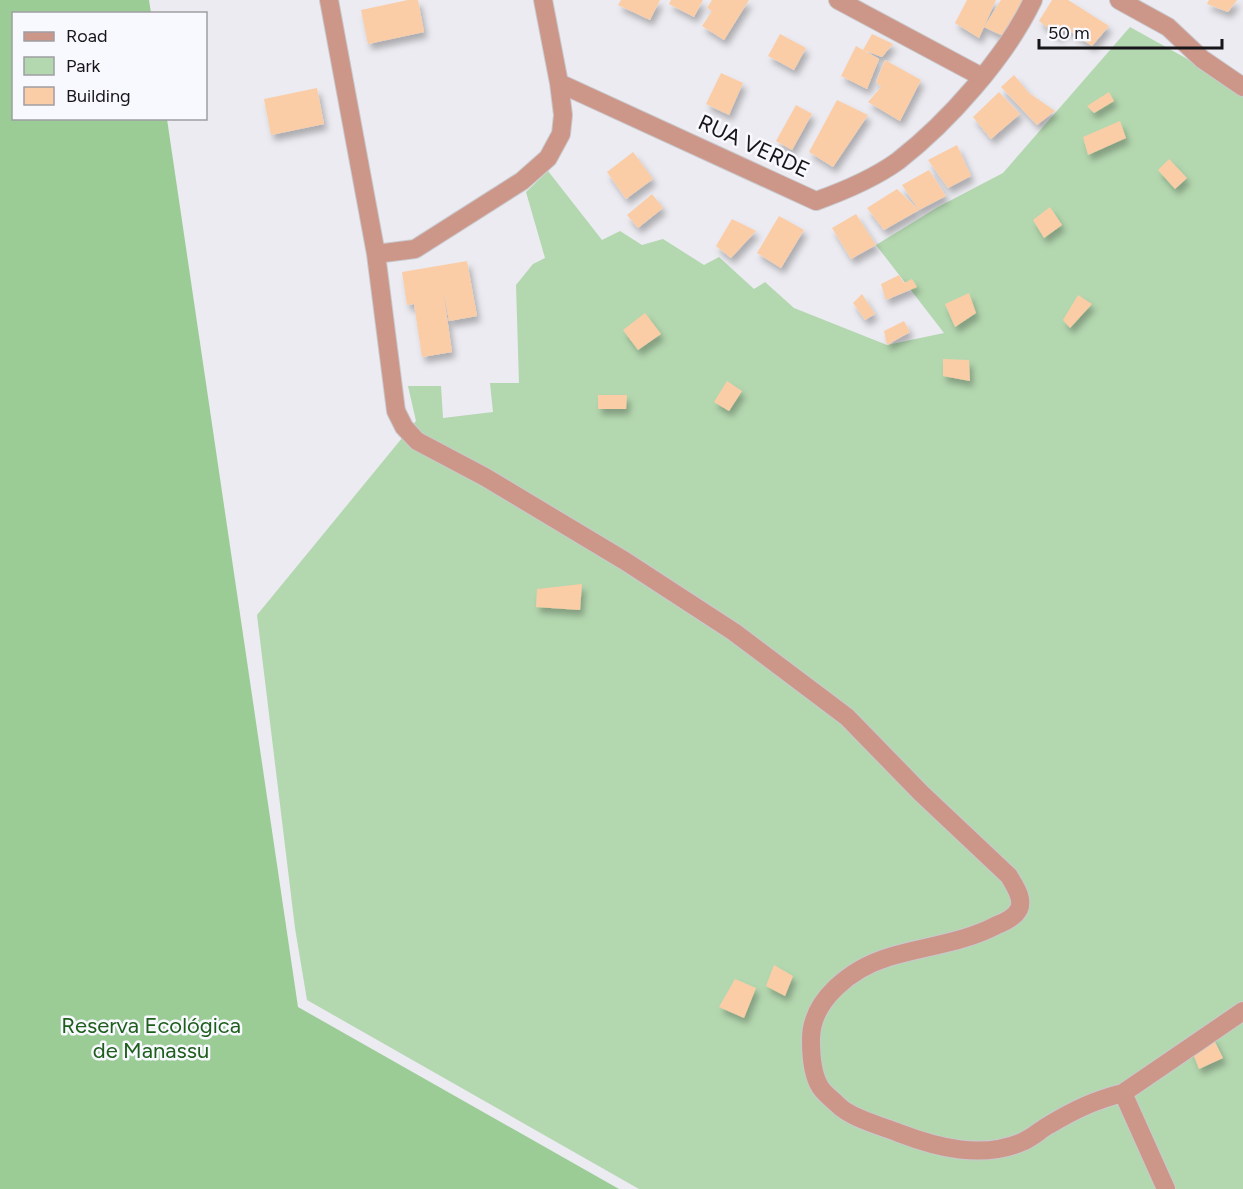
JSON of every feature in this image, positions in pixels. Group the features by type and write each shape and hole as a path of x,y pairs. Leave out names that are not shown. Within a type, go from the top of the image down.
{"street":[{"path":"330,0 376,254 396,411 404,427 417,441 485,477 626,561 734,632 847,717 921,793 1009,876 1018,891 1019,910 1011,918 992,928 945,944 888,957 849,976 826,998 811,1033 811,1059 819,1086 841,1108 867,1121 920,1141 975,1152 1004,1149 1024,1141 1092,1101 1123,1093 1243,1011"},
{"path":"376,254 415,249 522,182 548,158 561,134 563,115 543,0"},
{"path":"838,0 982,77"},
{"name":"RUA VERDE","path":"559,83 816,201 847,190 897,162 937,127 982,77 1015,34 1033,0"},
{"path":"1119,0 1168,27 1202,59 1243,87"},
{"path":"1123,1093 1166,1189"}],"green space":[{"name":"Reserva Ecológica de Manassu","path":"0,0 149,0 151,12 12,12 12,120 167,120 298,1007 619,1189 0,1189"},
{"path":"1130,27 1243,90 1243,1189 639,1189 307,1000 295,928 257,615 416,421 408,386 441,386 443,418 493,412 490,383 519,383 516,285 533,264 545,258 526,192 548,171 602,240 620,231 642,245 663,239 704,265 719,257 754,289 765,282 794,308 887,345 944,333 876,245 938,207 1003,173"}],"building":[{"path":"418,0 424,32 368,44 361,10"},
{"path":"621,0 660,0 650,20 618,5"},
{"path":"671,0 703,0 694,17 669,4"},
{"path":"712,0 749,0 724,40 702,26 712,11 707,8"},
{"path":"967,0 996,0 979,38 955,23"},
{"path":"1001,0 1028,0 1003,36 984,27"},
{"path":"1052,0 1068,0 1109,26 1092,46 1065,28 1059,37 1039,21"},
{"path":"1209,0 1237,0 1228,12 1207,4"},
{"path":"780,34 806,48 794,70 768,56"},
{"path":"872,34 893,44 882,57 863,50"},
{"path":"856,46 879,59 867,89 841,76"},
{"path":"885,60 921,80 900,121 868,102 881,87 876,82"},
{"path":"721,73 743,83 729,115 706,104"},
{"path":"1014,75 1029,93 1055,111 1037,125 1001,87"},
{"path":"317,88 324,124 271,135 264,99"},
{"path":"999,92 1020,114 991,139 973,117"},
{"path":"1109,92 1114,101 1094,113 1087,106"},
{"path":"837,100 868,115 833,167 809,152"},
{"path":"796,105 812,114 792,150 776,141"},
{"path":"1120,121 1126,138 1088,155 1083,137"},
{"path":"957,145 971,176 948,188 928,160"},
{"path":"633,152 653,179 626,199 607,172"},
{"path":"1169,159 1187,178 1175,189 1158,170"},
{"path":"929,170 946,196 919,210 902,185"},
{"path":"897,189 919,210 884,230 867,208"},
{"path":"652,194 663,208 638,228 627,215"},
{"path":"1050,207 1062,225 1044,238 1033,220"},
{"path":"856,214 876,245 851,259 832,228"},
{"path":"779,216 804,230 781,268 757,253"},
{"path":"732,219 756,231 731,258 716,246"},
{"path":"467,261 477,316 449,321 443,289 452,352 422,357 414,304 407,305 402,272"},
{"path":"899,275 904,283 912,279 917,287 886,300 881,284"},
{"path":"969,293 976,313 955,327 945,304"},
{"path":"862,294 875,314 865,320 853,303"},
{"path":"1078,295 1092,304 1070,328 1063,320"},
{"path":"645,313 661,334 638,350 623,330"},
{"path":"904,321 910,332 887,345 884,331"},
{"path":"943,359 969,360 970,381 943,376"},
{"path":"727,381 742,391 729,411 714,402"},
{"path":"598,395 627,395 626,409 598,409"},
{"path":"582,584 580,610 536,607 537,589"},
{"path":"774,965 793,976 785,996 766,986"},
{"path":"735,979 756,988 744,1018 719,1007"},
{"path":"1212,1036 1223,1058 1199,1069 1190,1046"}]}
